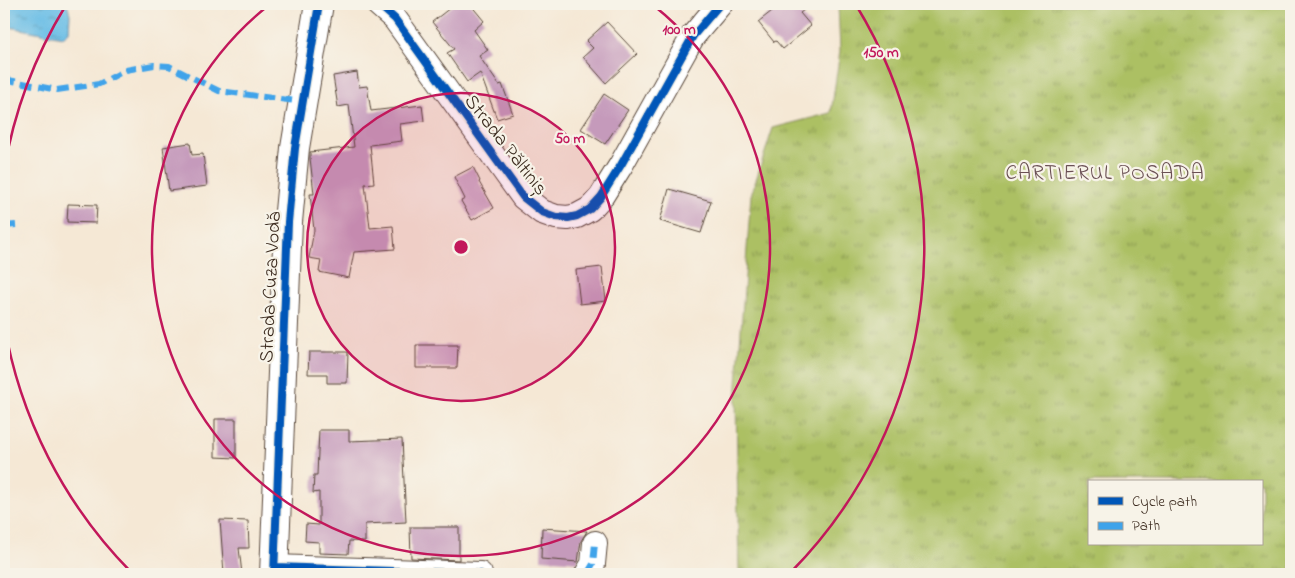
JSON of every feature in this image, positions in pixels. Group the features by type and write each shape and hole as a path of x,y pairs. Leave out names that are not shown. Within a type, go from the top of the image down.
{"street":[{"name":"Strada Cuza Vodă","path":"275,571 288,222 295,148 320,4"},
{"name":"Strada Păltiniș","path":"378,4 395,19 523,197 542,212 556,217 568,218 577,216 590,209 600,197 621,165 693,36 720,4"},
{"path":"587,574 593,564 595,543"},
{"path":"275,571 480,574"}],"green space":[{"path":"838,4 1291,4 1291,574 739,574 736,398 751,195 773,128 831,113 840,51"}],"water":[{"path":"4,4 67,4 70,14 69,32 63,37 4,26"}],"building":[{"path":"455,4 470,4 484,21 474,30 488,50 479,56 499,85 502,84 513,114 497,119 480,73 467,82 447,53 454,49 432,22"},
{"path":"781,4 812,4 800,13 811,26 783,49 776,41 774,42 758,22"},
{"path":"607,22 637,54 606,83 583,57 593,48 586,41"},
{"path":"357,72 359,87 367,86 371,111 422,105 424,121 400,124 402,141 370,145 374,183 365,184 370,228 393,226 395,249 354,252 349,278 319,272 321,260 309,258 314,230 310,194 314,194 310,152 354,147 349,105 338,107 333,76"},
{"path":"604,94 628,110 605,144 581,129"},
{"path":"190,143 192,155 203,154 207,186 169,191 163,147"},
{"path":"473,167 494,208 472,220 461,201 465,199 454,177"},
{"path":"669,189 711,201 701,233 660,221"},
{"path":"68,204 97,205 96,223 67,222"},
{"path":"602,267 606,301 580,304 576,270"},
{"path":"416,345 458,345 457,368 416,368"},
{"path":"309,352 348,352 347,383 327,383 327,374 308,374"},
{"path":"215,419 236,419 236,458 215,457"},
{"path":"319,430 349,430 349,441 402,439 406,522 365,524 365,542 349,541 348,554 319,553 319,542 305,541 306,524 319,525 319,492 313,493 314,475 317,475"},
{"path":"220,520 248,521 249,548 239,548 242,574 224,574"},
{"path":"410,527 459,527 459,560 411,558"},
{"path":"542,528 587,531 581,541 578,562 541,559"}],"marked path":[{"path":"4,79 57,90 99,84 126,70 154,65 169,66 219,91 303,102"},
{"path":"4,226 16,225"},
{"path":"587,574 593,564 595,543"}],"cycle path":[{"path":"274,574 288,222 295,148 319,4"},
{"path":"378,4 395,19 523,197 542,212 556,217 568,218 577,216 590,209 601,197 693,36 720,4"},
{"path":"275,567 480,574"}],"district":[{"name":"CARTIERUL POSADA","path":"1105,172"}]}
